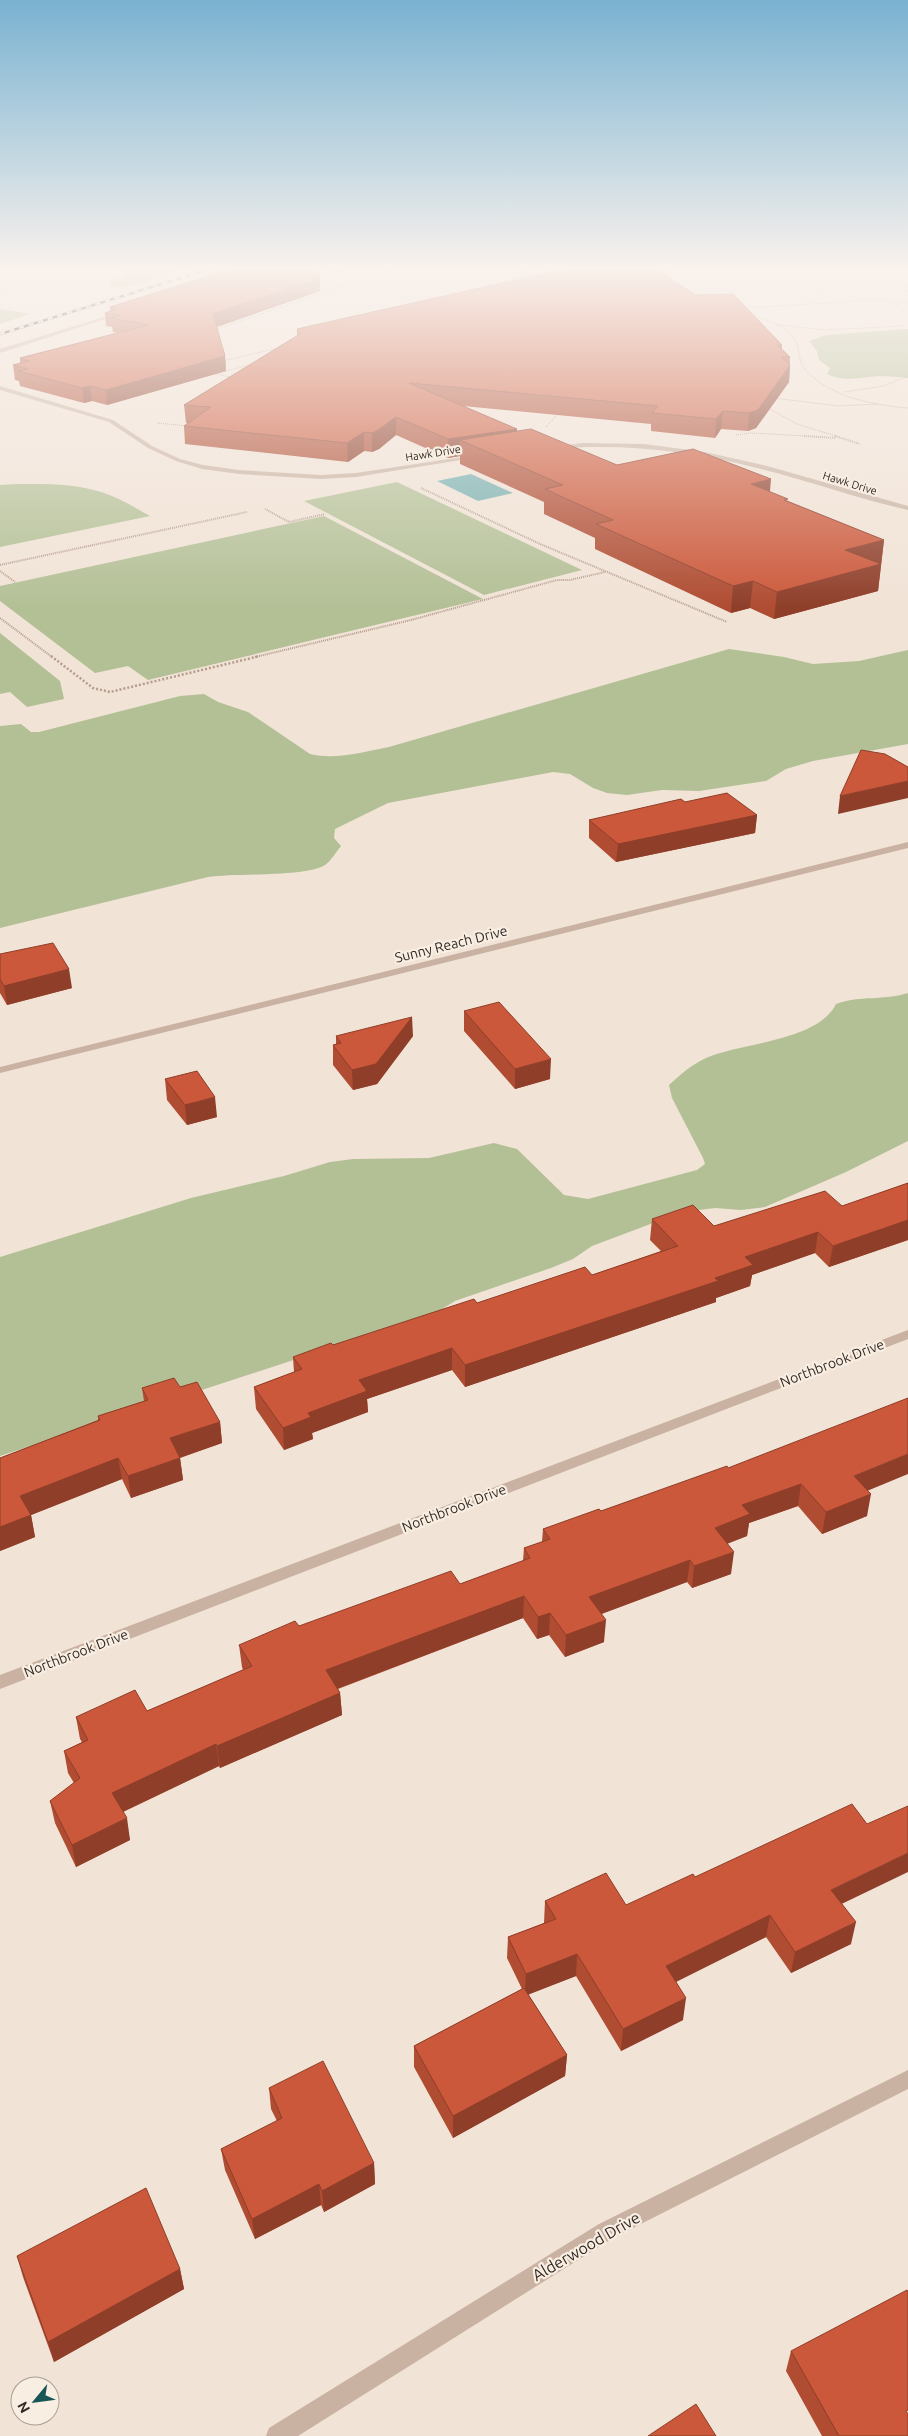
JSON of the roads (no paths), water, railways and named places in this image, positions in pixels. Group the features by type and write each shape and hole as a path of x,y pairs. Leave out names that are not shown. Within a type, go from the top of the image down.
{"street":[{"name":"Hawk Drive","path":"0,388 111,421 150,447 178,460 202,467 230,471 287,476 356,475 487,455"},
{"name":"Hawk Drive","path":"543,448 573,445 629,446 699,454 741,461 854,495 908,508"},
{"name":"Sunny Reach Drive","path":"0,1070 908,845"},
{"name":"Northbrook Drive","path":"0,1682 908,1334"},
{"name":"Alderwood Drive","path":"277,2436 606,2231 908,2079"}],"water":[{"path":"471,474 513,493 478,501 437,481"}]}
